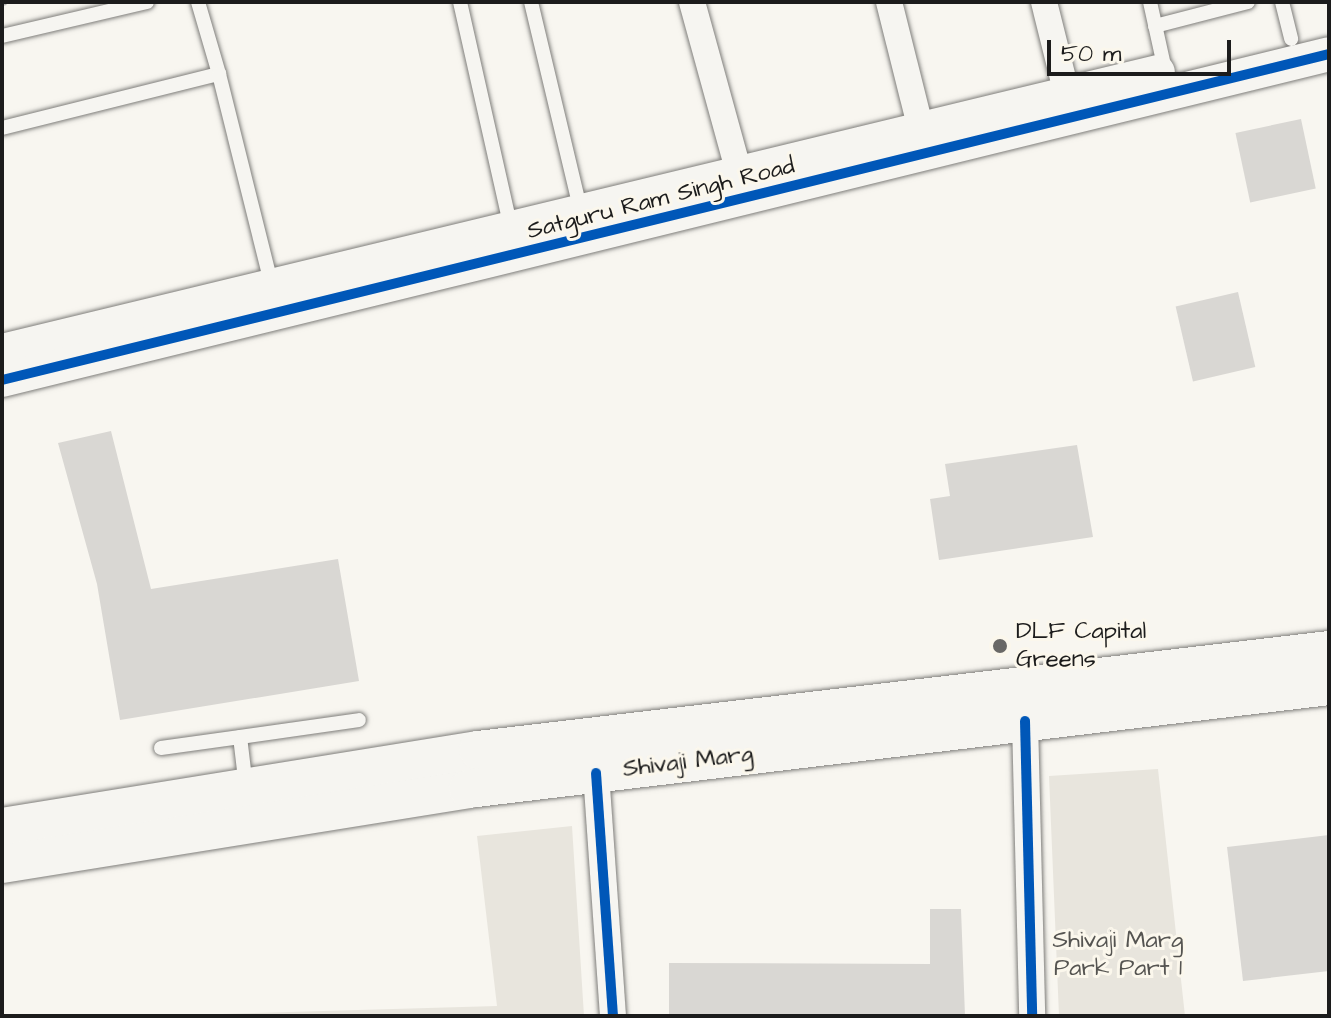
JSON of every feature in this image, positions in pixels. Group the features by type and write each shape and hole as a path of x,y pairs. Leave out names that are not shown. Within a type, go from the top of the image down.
{"main road":[{"name":"Shivaji Marg","path":"2,827 478,750 1329,650"},
{"name":"Shivaji Marg","path":"2,864 596,773 1329,686"}],"street":[{"path":"692,2 739,173"},
{"path":"889,2 921,129"},
{"path":"1044,2 1067,94"},
{"name":"Satguru Ram Singh Road","path":"2,351 273,288 1329,30"},
{"name":"Satguru Ram Singh Road","path":"2,380 1329,54"},
{"path":"1025,721 1032,1016"},
{"path":"596,773 613,1016"}],"lane":[{"path":"2,36 147,2"},
{"path":"198,2 273,288"},
{"path":"460,2 511,230"},
{"path":"531,2 581,212"},
{"path":"1150,2 1165,70"},
{"path":"1155,26 1248,2"},
{"path":"1282,2 1291,39"},
{"path":"2,128 219,74"},
{"path":"161,748 359,720"},
{"path":"240,737 246,787"}],"green space":[{"name":"Shivaji Marg Park Part 1","path":"1158,769 1185,1016 1059,1016 1049,776"},
{"path":"572,826 584,1016 153,1016 497,1006 477,836"}],"building":[{"path":"1301,119 1316,188 1250,202 1235,133"},
{"path":"1238,292 1255,367 1193,381 1176,306"},
{"path":"111,431 151,589 338,559 359,681 120,720 97,584 58,443"},
{"path":"1077,445 1093,537 939,560 930,499 950,496 945,464"},
{"path":"1329,835 1329,971 1243,981 1227,847"},
{"path":"930,909 961,909 965,1016 669,1016 669,963 930,964"}],"railway":[{"path":"2,3 6,2"}],"cycle path":[{"path":"2,380 1329,54"},
{"path":"1025,721 1032,1016"},
{"path":"596,773 613,1016"}],"place":[{"name":"DLF Capital Greens","path":"1000,646"}]}
